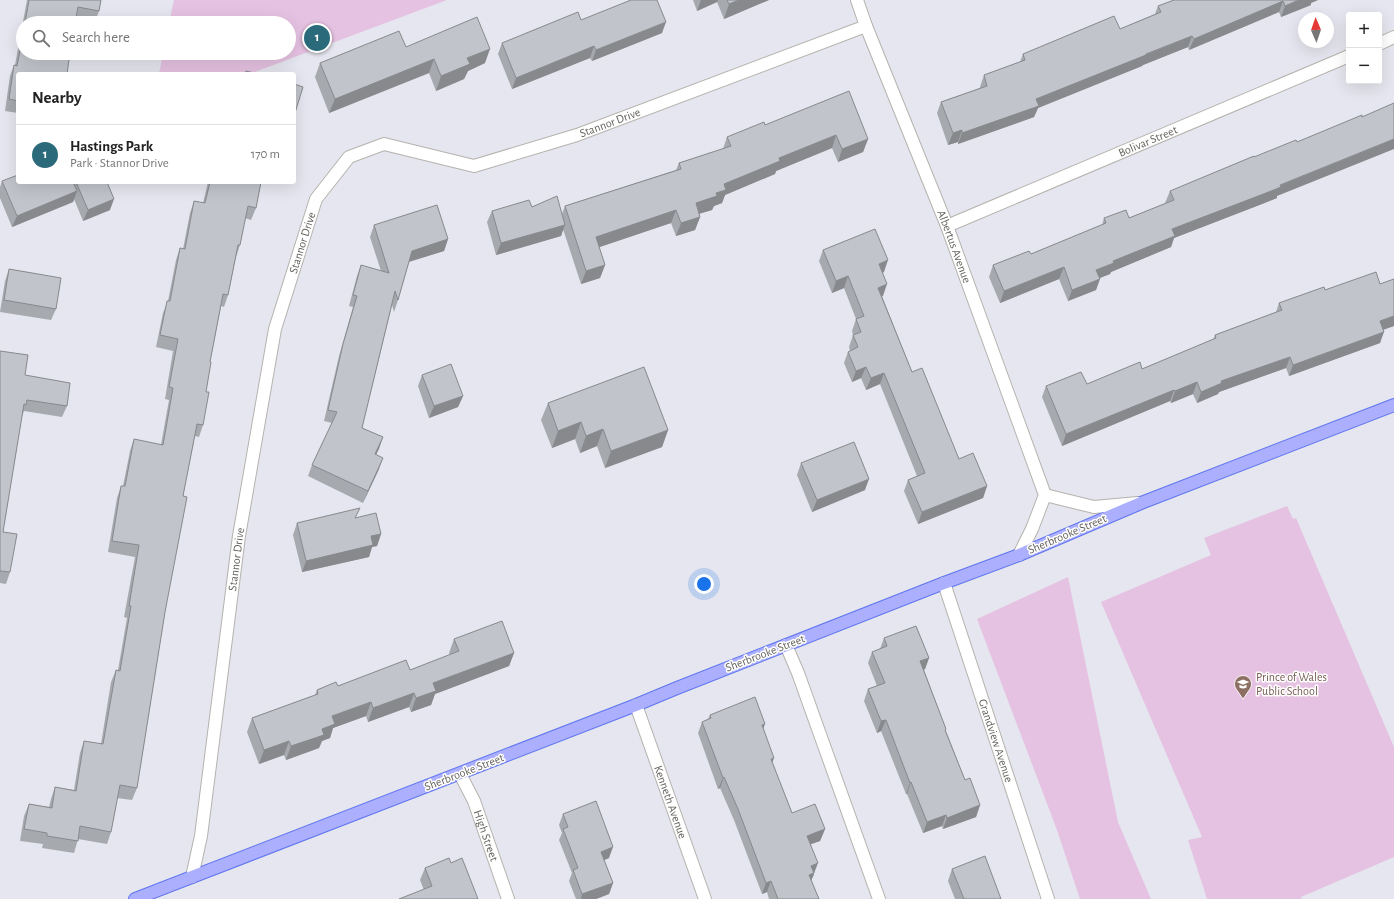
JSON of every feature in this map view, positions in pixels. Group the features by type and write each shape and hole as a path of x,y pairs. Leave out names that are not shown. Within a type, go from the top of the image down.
{"main road":[{"name":"Sherbrooke Street","path":"135,899 636,705 1019,554 1141,503 1394,405"}],"street":[{"name":"Albertus Avenue","path":"857,0 866,26 947,226 1045,495"},
{"name":"Stannor Drive","path":"192,877 201,836 239,536 275,329 316,199 344,163 349,157 384,144 474,166 577,136 866,26"},
{"path":"1382,43 1394,37"},
{"name":"Bolivar Street","path":"947,226 1346,57"},
{"path":"1019,554 1032,529 1045,495 1094,507 1141,503"},
{"name":"Grandview Avenue","path":"944,583 1048,899"},
{"path":"786,645 798,673 879,899"},
{"name":"Kenneth Avenue","path":"636,705 705,899"},
{"name":"High Street","path":"460,774 474,801 508,899"}],"shaded area":[{"path":"174,0 447,0 296,56 296,16 171,16"},
{"path":"162,60 286,60 254,72 159,72"},
{"name":"Prince of Wales Public School","path":"1287,506 1293,519 1296,518 1394,747 1394,857 1301,897 1302,899 1207,899 1188,840 1202,837 1101,602 1211,555 1204,538"},
{"path":"1068,577 1118,822 1151,899 1080,899 1057,830 977,619"}],"building":[{"path":"29,0 101,0 99,11 78,7 76,16 26,16"},
{"path":"631,0 657,0 666,22 596,50 594,46 516,78 502,43 578,12 581,20"},
{"path":"727,0 739,0 729,4"},
{"path":"1174,0 1299,0 1285,6 1283,1 1194,39 1192,36 1146,54 1036,99 1039,106 962,133 962,130 953,133 941,102 987,86 984,75 1025,60 1023,54 1114,16 1120,29 1161,12 1158,6"},
{"path":"477,17 490,49 467,58 470,64 441,76 434,59 335,99 320,63 399,31 406,47"},
{"path":"18,60 69,60 67,72 16,72 16,101 9,99 14,65 17,66"},
{"path":"296,85 303,87 296,110"},
{"path":"849,91 868,139 842,149 836,135 779,158 780,161 724,184 726,190 716,193 717,196 696,203 700,217 681,223 676,210 596,237 605,265 586,271 565,206 681,169 679,163 731,146 727,137 764,122 765,125"},
{"path":"1394,103 1394,139 1280,185 1281,187 1172,229 1175,236 1113,261 1114,263 1096,270 1100,279 1072,290 1064,267 1004,291 993,265 1029,251 1031,254 1106,223 1104,218 1126,210 1129,218 1174,200 1170,191 1254,156 1296,140 1297,142"},
{"path":"16,176 16,184 74,184 77,191 17,216 2,181"},
{"path":"77,184 108,184 114,199 88,210"},
{"path":"210,184 261,184 256,208 248,206 240,245 238,245 228,295 223,294 210,362 206,392 209,392 203,425 197,424 183,496 187,497 165,612 137,788 120,785 111,832 80,826 78,841 47,836 47,833 24,829 29,804 52,808 55,787 76,791 84,741 103,744 116,670 120,671 139,545 112,541 121,486 125,486 134,439 163,445 173,388 169,387 178,339 160,335 167,301 170,301 180,248 185,249 194,201 205,203"},
{"path":"557,196 565,225 501,243 492,211 529,200 532,207"},
{"path":"437,205 448,239 412,251 398,300 395,291 362,428 383,437 375,454 383,458 368,491 312,465 337,412 328,410 343,344 357,296 353,295 361,265 389,273 374,225"},
{"path":"875,229 888,260 879,264 887,284 878,288 912,372 922,368 959,459 973,453 987,486 922,512 908,480 925,473 884,373 871,378 866,367 856,371 848,352 858,347 853,335 861,332 856,319 864,316 848,276 836,281 823,250"},
{"path":"9,269 61,278 56,309 4,300"},
{"path":"1376,272 1380,284 1394,279 1394,316 1380,321 1384,332 1293,365 1290,357 1221,381 1222,383 1201,392 1197,382 1066,434 1046,386 1081,372 1087,384 1140,362 1142,369 1216,338 1215,335 1282,310 1279,303 1324,287 1325,290"},
{"path":"0,351 28,355 25,375 70,383 67,406 27,400 26,405 24,404 3,532 17,534 10,572 0,571"},
{"path":"451,364 463,396 434,406 422,375"},
{"path":"644,367 668,430 611,451 603,429 586,436 581,422 558,431 548,403"},
{"path":"854,442 869,479 817,500 801,463"},
{"path":"360,508 355,518 376,513 381,534 371,536 373,545 306,561 297,523"},
{"path":"502,621 514,653 433,683 436,691 416,698 414,693 373,708 371,702 332,716 335,724 322,729 324,735 291,746 289,741 264,750 252,718 318,694 317,690 336,682 338,686 406,660 410,670 459,651 454,639"},
{"path":"916,626 929,658 920,661 965,780 970,778 980,805 947,818 946,815 927,822 911,782 910,783 886,720 881,721 868,689 885,683 872,652 887,646 884,638"},
{"path":"755,697 765,724 762,725 774,758 771,759 792,813 815,804 825,829 807,836 818,863 811,866 814,873 809,875 819,899 778,899 771,881 766,883 738,809 724,777 723,778 702,722 711,718 710,715"},
{"path":"596,801 613,847 601,852 613,883 582,894 573,870 578,868 563,829 568,827 563,814"},
{"path":"985,856 1001,899 964,899 952,869"},
{"path":"449,858 451,863 462,858 478,899 399,899 432,886 425,868"}],"place":[{"name":"Hastings Park","path":"317,38"},
{"name":"Prince of Wales Public School","path":"1243,699"}]}
